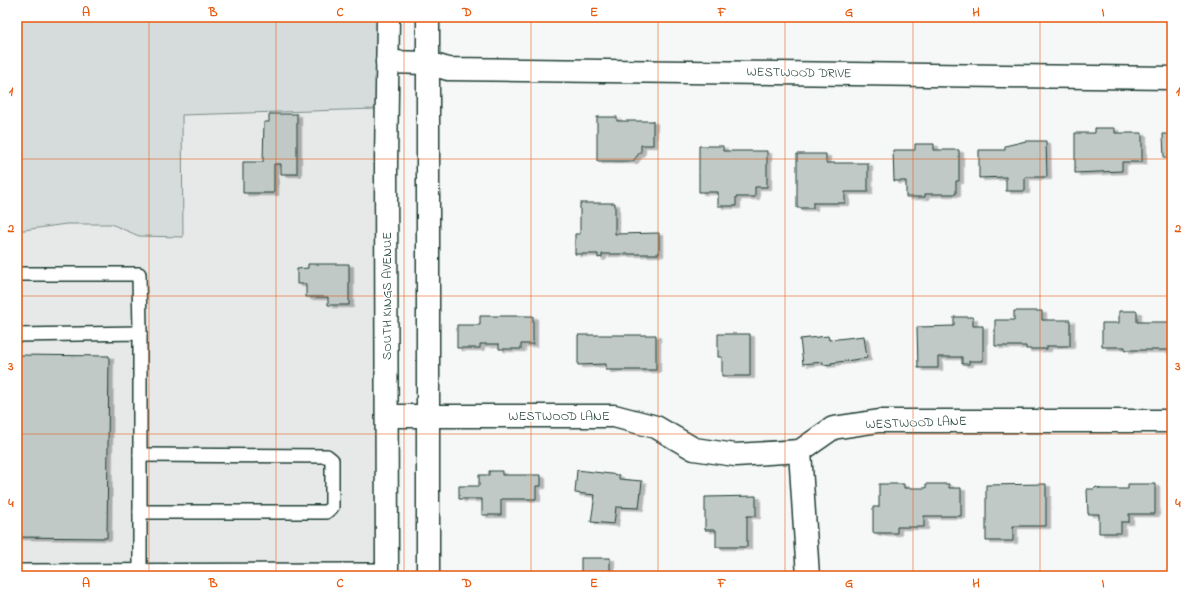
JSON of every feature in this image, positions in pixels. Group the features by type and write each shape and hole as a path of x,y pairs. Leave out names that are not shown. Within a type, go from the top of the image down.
{"street":[{"name":"SOUTH KINGS AVENUE","path":"387,573 388,17"},
{"path":"428,17 428,576"},
{"name":"WESTWOOD DRIVE","path":"388,62 428,63 448,69 1172,78"},
{"name":"WESTWOOD LANE","path":"387,416 614,416 656,427 694,449 736,455 800,451 833,428 879,421 1172,421"},
{"path":"800,451 808,576"}],"lane":[{"path":"17,274 139,274 140,574"},
{"path":"17,335 140,333"},
{"path":"140,455 327,456 332,460 332,507 326,512 140,512"},
{"path":"17,571 140,574 387,573"}],"shaded area":[{"path":"17,17 377,17 376,109 182,115 183,237 139,236 111,224 66,224 17,231"},
{"path":"376,109 376,576 17,576 17,231 66,224 111,224 139,236 183,237 182,115"}],"building":[{"path":"269,114 297,114 297,174 281,174 281,164 274,164 274,193 243,193 243,162 263,162 264,122 269,122"},
{"path":"597,117 617,117 617,121 653,121 653,145 641,145 641,151 633,161 597,161"},
{"path":"1095,128 1115,128 1115,133 1142,133 1142,162 1122,162 1122,171 1075,173 1075,133 1095,133"},
{"path":"1163,134 1172,134 1172,158 1164,158"},
{"path":"1026,141 1046,141 1047,177 1025,177 1025,191 1006,191 1006,177 979,178 979,150 1005,150 1005,146"},
{"path":"915,144 934,144 934,150 959,150 959,181 956,181 956,194 925,194 925,197 906,197 906,181 894,181 893,150 915,150"},
{"path":"699,146 723,146 723,151 767,151 767,187 755,187 755,197 736,197 736,206 718,206 718,192 699,192"},
{"path":"797,154 826,154 826,163 868,163 868,192 845,192 845,203 813,203 813,208 797,208"},
{"path":"580,203 615,203 615,234 659,233 659,254 602,254 602,257 598,258 598,254 575,254 575,234 580,234"},
{"path":"308,264 349,264 349,305 328,305 328,297 306,297 306,284 297,284 297,269 308,268"},
{"path":"1014,311 1042,311 1042,320 1070,320 1070,346 1047,346 1047,349 1026,349 1026,346 995,346 995,320 1014,320"},
{"path":"1119,311 1137,311 1137,322 1172,322 1172,350 1125,350 1125,347 1102,347 1102,323 1119,323"},
{"path":"480,316 533,316 533,344 521,344 521,349 499,349 499,344 480,344 480,348 457,348 457,325 480,325"},
{"path":"954,317 973,317 973,326 983,326 983,361 969,361 969,364 962,364 962,357 938,357 938,368 918,368 917,327 954,326"},
{"path":"718,334 750,334 750,376 722,376 722,357 718,357"},
{"path":"578,335 656,335 656,370 606,370 606,364 578,365"},
{"path":"828,336 829,340 864,336 867,358 823,365 823,362 803,364 800,339"},
{"path":"17,355 109,356 107,538 17,537"},
{"path":"577,470 619,475 619,479 642,481 639,508 616,507 614,524 591,522 595,495 575,493"},
{"path":"489,471 502,471 502,475 541,475 541,486 536,486 536,499 501,499 501,515 482,515 482,499 459,499 459,486 479,486 479,475 489,475"},
{"path":"879,484 904,484 904,488 926,488 926,484 949,484 949,488 961,488 961,516 924,516 924,527 897,527 897,533 873,533 873,507 879,507"},
{"path":"1046,484 1046,526 1013,526 1013,541 986,541 986,485"},
{"path":"1128,484 1155,484 1155,514 1129,514 1129,522 1121,522 1121,533 1099,533 1099,514 1088,514 1087,489 1094,489 1096,487 1101,489 1128,489"},
{"path":"756,496 756,516 747,516 747,547 716,547 716,530 705,530 705,497"},
{"path":"581,558 610,558 610,576 581,576"}]}
